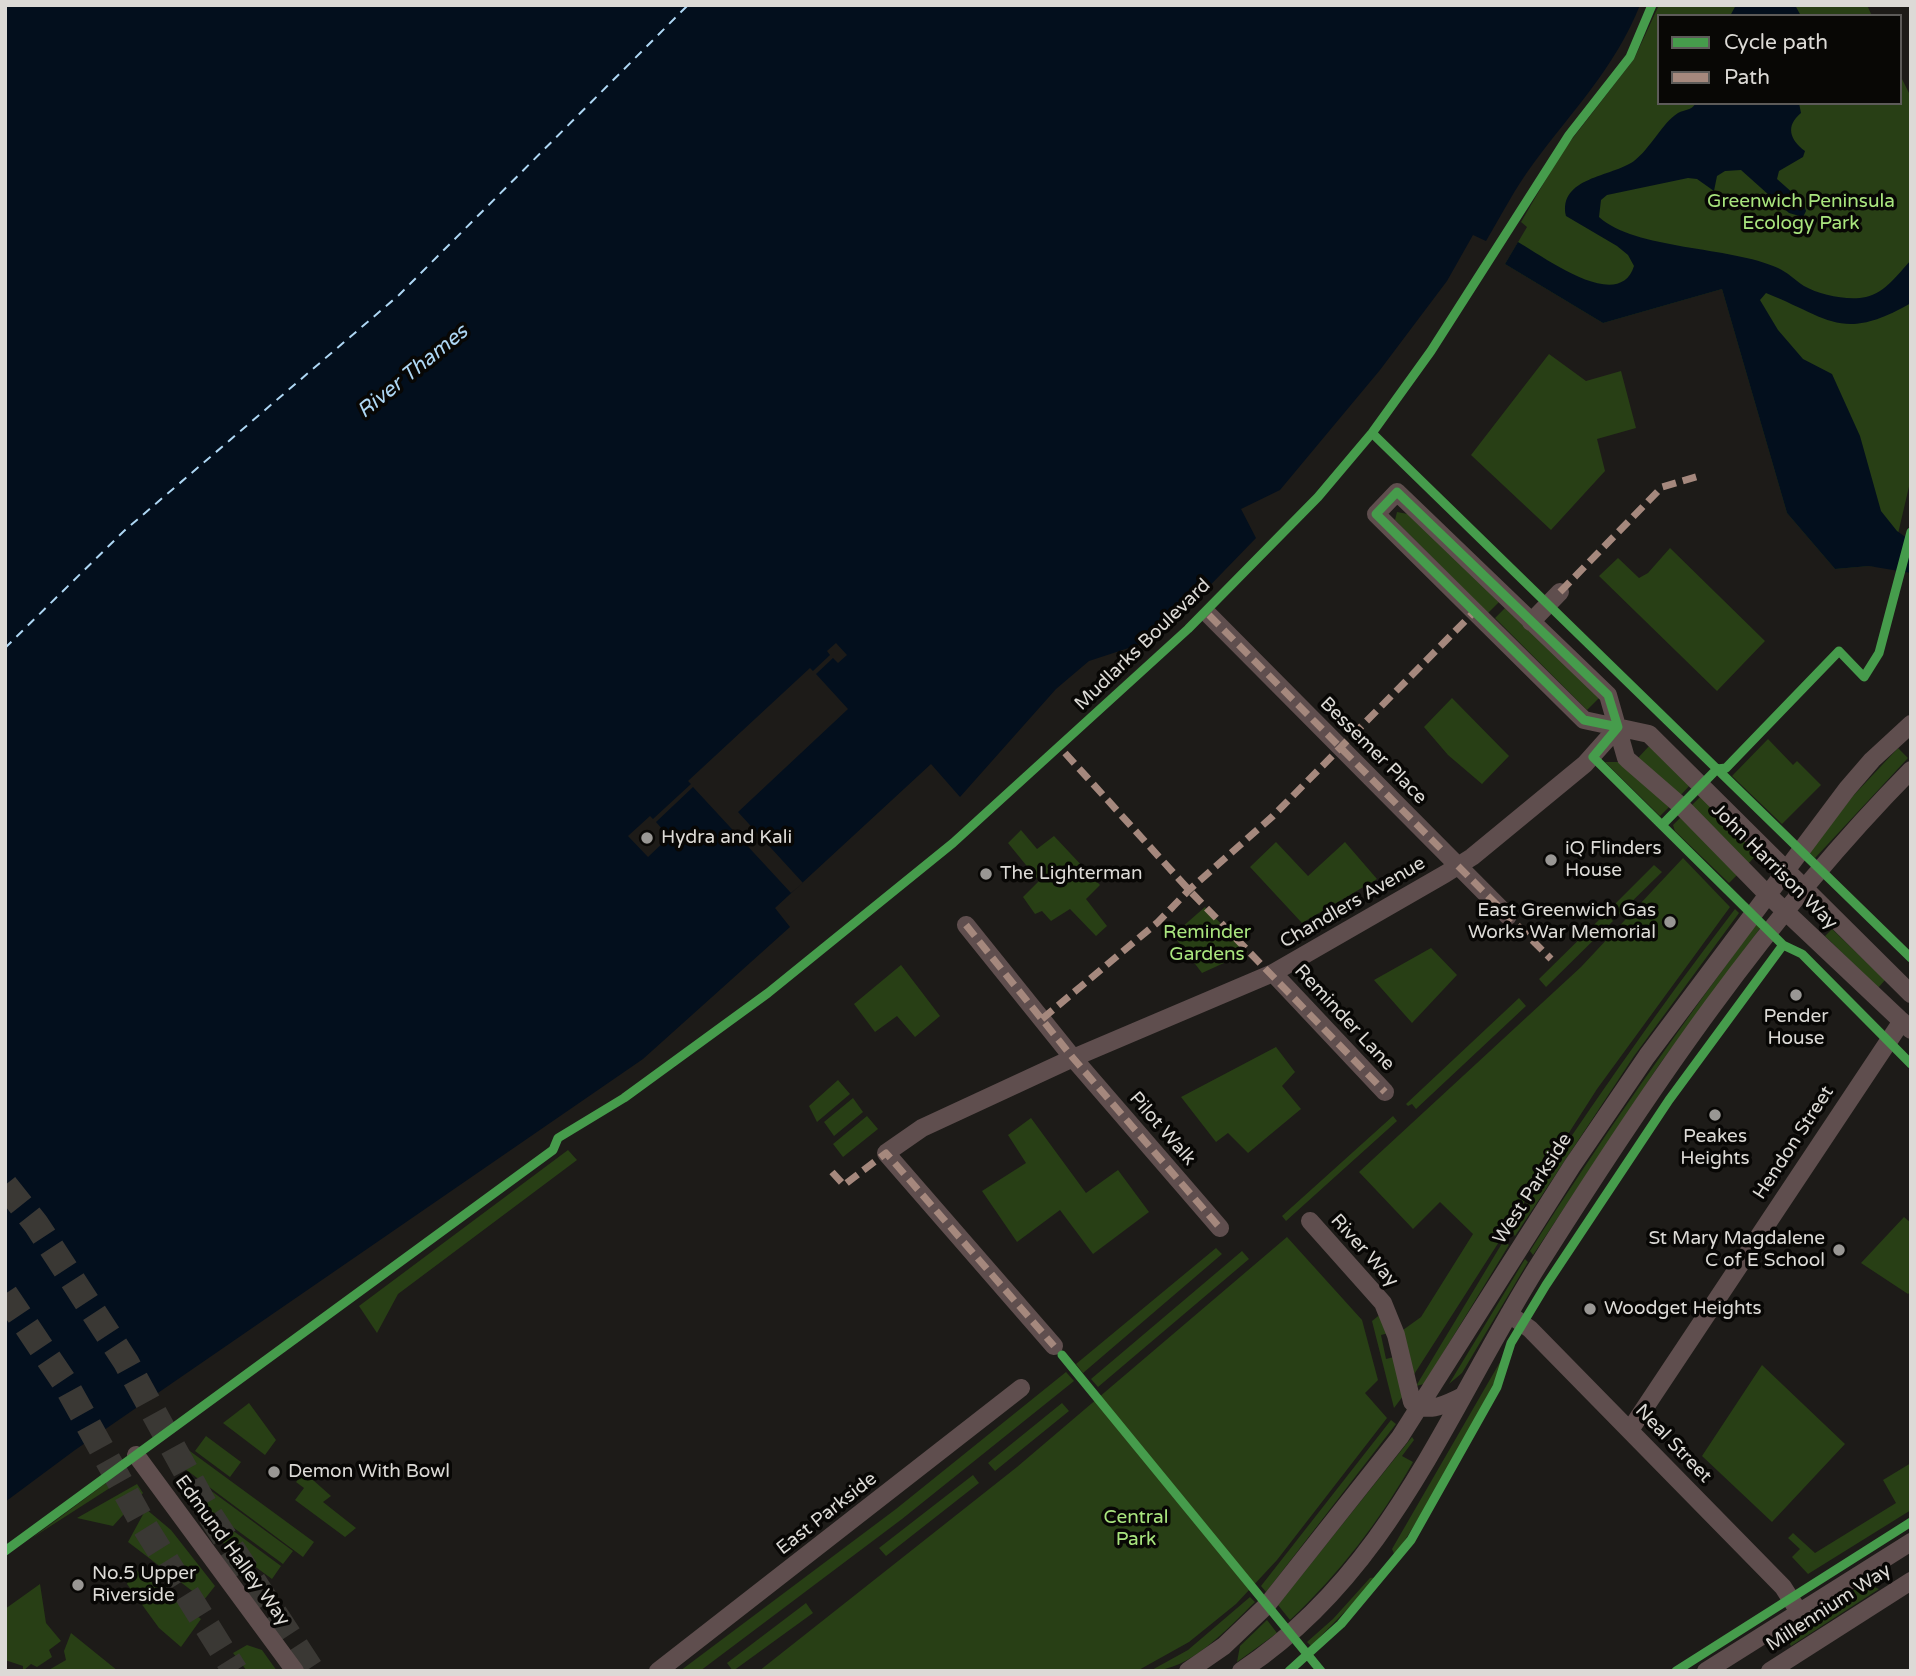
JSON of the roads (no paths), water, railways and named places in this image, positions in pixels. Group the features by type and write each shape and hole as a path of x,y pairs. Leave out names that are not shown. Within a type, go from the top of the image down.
{"street":[{"name":"John Harrison Way","path":"1882,1003 1905,989 1649,734 1618,727 1584,720 1377,514 1397,492 1608,695 1618,727 1626,758 1681,806 1785,912 1906,1026"},
{"path":"1531,622 1560,592"},
{"name":"Bessemer Place","path":"1209,615 1508,916"},
{"name":"West Parkside","path":"1188,1671 1224,1646 1267,1605 1421,1408 1572,1166 1663,1034 1785,869 1872,760 1911,724"},
{"name":"Chandlers Avenue","path":"1054,1346 886,1153 922,1128 1073,1058 1273,973 1458,866 1585,764 1618,727"},
{"path":"1241,1671 1305,1621 1339,1588 1381,1536 1409,1493 1508,1314 1588,1186 1667,1070 1804,888 1911,770"},
{"path":"966,925 1073,1058"},
{"name":"Reminder Lane","path":"1273,973 1385,1092"},
{"name":"Hendon Street","path":"1630,1430 1906,1026"},
{"name":"Pilot Walk","path":"1073,1058 1220,1228"},
{"name":"River Way","path":"1310,1222 1383,1303 1396,1335 1407,1389 1412,1402 1421,1408"},
{"name":"Neal Street","path":"1508,1314 1530,1329 1783,1587 1798,1612"},
{"name":"East Parkside","path":"658,1671 1021,1388"},
{"path":"1421,1408 1435,1408 1461,1396"},
{"name":"Edmund Halley Way","path":"136,1455 295,1671"},
{"name":"Millennium Way","path":"1706,1671 1911,1542"},
{"name":"Millennium Way","path":"1782,1668 1911,1581"}],"water":[{"name":"River Thames","path":"5,5 1640,5 1630,28 1605,69 1526,173 1486,241 1473,235 1447,281 1380,370 1280,490 1241,509 1256,538 1159,638 1089,661 1056,689 960,797 931,764 775,908 790,927 643,1059 75,1450 5,1502"},
{"path":"1736,5 1795,5 1800,14 1731,14"},
{"path":"1799,105 1801,113 1793,123 1791,133 1805,151 1803,157 1779,171 1777,179 1803,202 1806,211 1803,217 1789,213 1741,170 1725,171 1717,176 1714,191 1697,179 1688,178 1607,195 1601,200 1599,217 1615,228 1635,236 1758,261 1781,270 1804,286 1843,298 1866,297 1879,292 1911,260 1911,303 1868,322 1851,324 1821,318 1766,293 1760,300 1778,330 1803,359 1832,374 1860,436 1881,511 1897,531 1911,541 1911,573 1869,566 1835,569 1787,513 1722,289 1603,323 1505,264 1518,242 1562,268 1597,283 1613,284 1626,279 1634,266 1628,255 1566,216 1566,203 1570,193 1578,186 1634,161 1672,117 1692,107"}],"tunnel":[{"path":"5,1185 36,1224 126,1362 210,1515 312,1671"},
{"path":"5,1294 65,1383 145,1527 235,1671"}],"place":[{"name":"Hydra and Kali","path":"647,838"},
{"name":"iQ Flinders House","path":"1551,860"},
{"name":"The Lighterman","path":"986,874"},
{"name":"East Greenwich Gas Works War Memorial","path":"1670,922"},
{"name":"Pender House","path":"1796,995"},
{"name":"Peakes Heights","path":"1715,1115"},
{"name":"St Mary Magdalene C of E School","path":"1839,1250"},
{"name":"Woodget Heights","path":"1590,1309"},
{"name":"Demon With Bowl","path":"274,1472"},
{"name":"No.5 Upper Riverside","path":"78,1585"}],"park label":[{"name":"Greenwich Peninsula Ecology Park","path":"1801,213"},
{"name":"Reminder Gardens","path":"1207,944"},
{"name":"Central Park","path":"1136,1529"}]}
